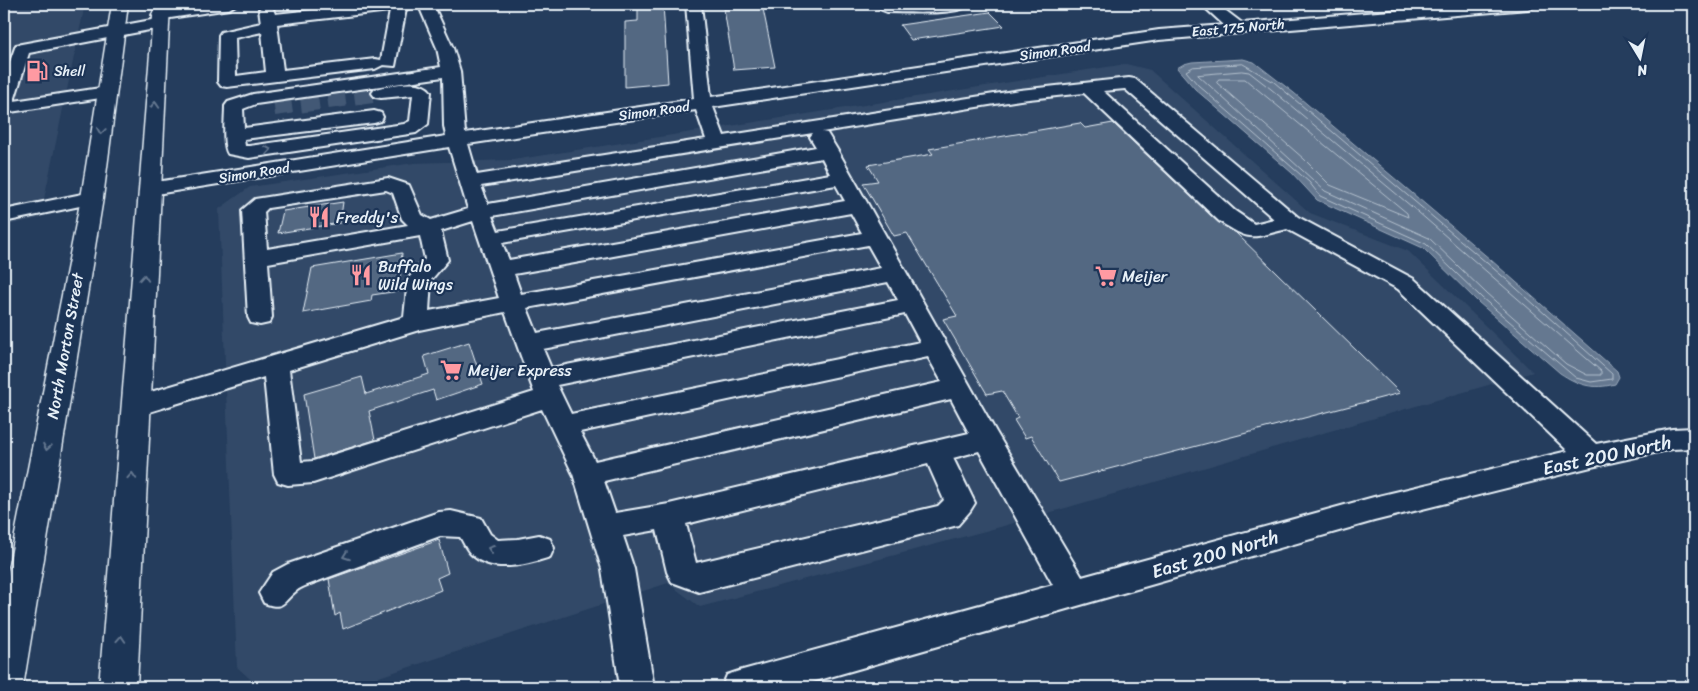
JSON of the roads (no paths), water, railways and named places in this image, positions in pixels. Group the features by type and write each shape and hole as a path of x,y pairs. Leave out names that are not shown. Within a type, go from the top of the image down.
{"main road":[{"name":"North Morton Street","path":"4,687 92,198 120,4"},
{"path":"118,687 160,14"}],"street":[{"path":"4,104 22,49 115,31 160,14 226,4"},
{"path":"390,62 406,4 268,16 227,35 227,82 409,60"},
{"path":"426,4 449,63 453,126 469,182 546,388 588,474 618,569 637,687"},
{"path":"692,4 703,104 717,142"},
{"path":"887,7 928,8 962,4"},
{"path":"1202,4 1202,8 1230,28"},
{"path":"1208,4 1230,28"},
{"name":"East 175 North","path":"1159,35 1528,4"},
{"path":"268,16 275,76"},
{"name":"Simon Road","path":"150,189 458,140 1159,35"},
{"path":"428,57 449,63"},
{"path":"381,93 416,89 422,92 419,124 409,129 249,152 235,150 234,106 252,99 449,63"},
{"path":"469,182 1020,95 1129,83 1290,222 1406,284 1528,395 1591,456"},
{"path":"1088,87 1227,216 1250,231 1290,222"},
{"path":"4,108 107,92"},
{"path":"260,132 258,113 274,107"},
{"path":"234,135 374,117"},
{"path":"815,127 986,439 1075,593"},
{"path":"256,258 429,228 480,212 828,151"},
{"path":"489,239 843,178"},
{"path":"260,317 253,210 262,203 388,184 402,188 413,219 429,228 437,260 420,279 416,322"},
{"path":"4,216 92,198"},
{"path":"500,269 858,205"},
{"path":"136,406 276,366 416,322 875,237"},
{"path":"528,343 895,273"},
{"path":"276,366 288,474 313,472 546,388 912,305"},
{"path":"563,426 936,347"},
{"path":"588,474 958,388"},
{"name":"East 200 North","path":"739,687 1374,509 1591,456 1672,440 1694,438"},
{"path":"605,527 669,516 986,439"},
{"path":"669,516 683,572 699,578 947,516 960,503 936,451"},
{"path":"274,593 284,582 299,574 439,524 451,522 470,527 478,542 486,549 521,552 539,548"}],"water":[{"path":"1243,59 1254,62 1294,93 1491,260 1617,371 1619,377 1615,384 1600,387 1586,385 1560,373 1478,302 1423,248 1317,200 1292,173 1195,89 1177,68 1192,62"}],"tunnel":[{"path":"274,107 381,93"}],"place":[{"name":"Shell","path":"37,71"},
{"name":"Freddy's","path":"319,217"},
{"name":"Buffalo Wild Wings","path":"361,275"},
{"name":"Meijer","path":"1106,276"},
{"name":"Meijer Express","path":"451,370"}]}
